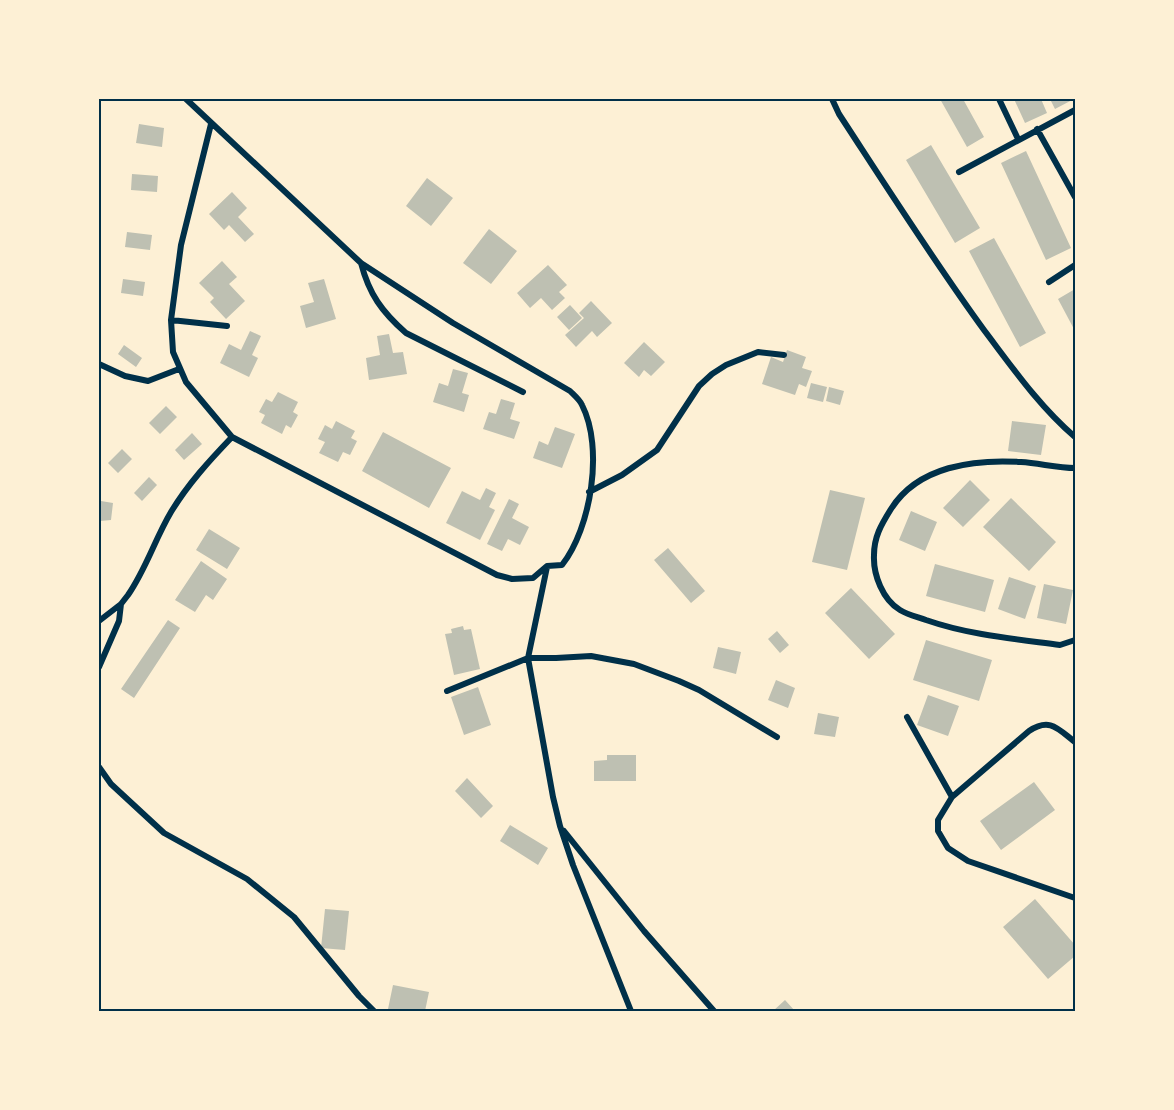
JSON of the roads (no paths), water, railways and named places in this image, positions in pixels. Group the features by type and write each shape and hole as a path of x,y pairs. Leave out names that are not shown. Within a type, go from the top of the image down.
{"street":[{"path":"186,99 361,263 443,317 570,391 581,403 589,422 592,438 593,466 590,492 578,541 562,565 547,566 533,578 512,579 497,575 232,437 186,382 173,352 171,320 181,245 211,124"},
{"path":"832,99 857,142 974,316 1019,378 1062,426 1075,437"},
{"path":"999,99 1018,139"},
{"path":"959,172 1075,110"},
{"path":"1037,129 1075,197"},
{"path":"361,263 373,297 406,333 523,392"},
{"path":"1049,282 1075,265"},
{"path":"171,320 227,326"},
{"path":"590,492 622,475 657,450 699,386 712,374 726,365 758,352 784,355"},
{"path":"99,364 126,376 148,381 179,369"},
{"path":"102,618 121,604 136,582 185,490 232,437"},
{"path":"1075,468 1020,462 970,463 929,474 911,486 894,504 876,533 873,559 884,594 902,612 964,631 1060,645 1075,640"},
{"path":"547,566 528,658 560,826 573,865 631,1011"},
{"path":"99,667 119,621 121,604"},
{"path":"447,691 528,658 591,656 634,664 699,690 777,737"},
{"path":"907,717 952,797"},
{"path":"1075,742 1053,726 1041,724 1029,731 952,797 938,820 938,831 948,848 976,864 1075,898"},
{"path":"99,767 111,784 164,833 247,879 294,917 374,1011"},
{"path":"560,826 644,931 714,1011"}]}
